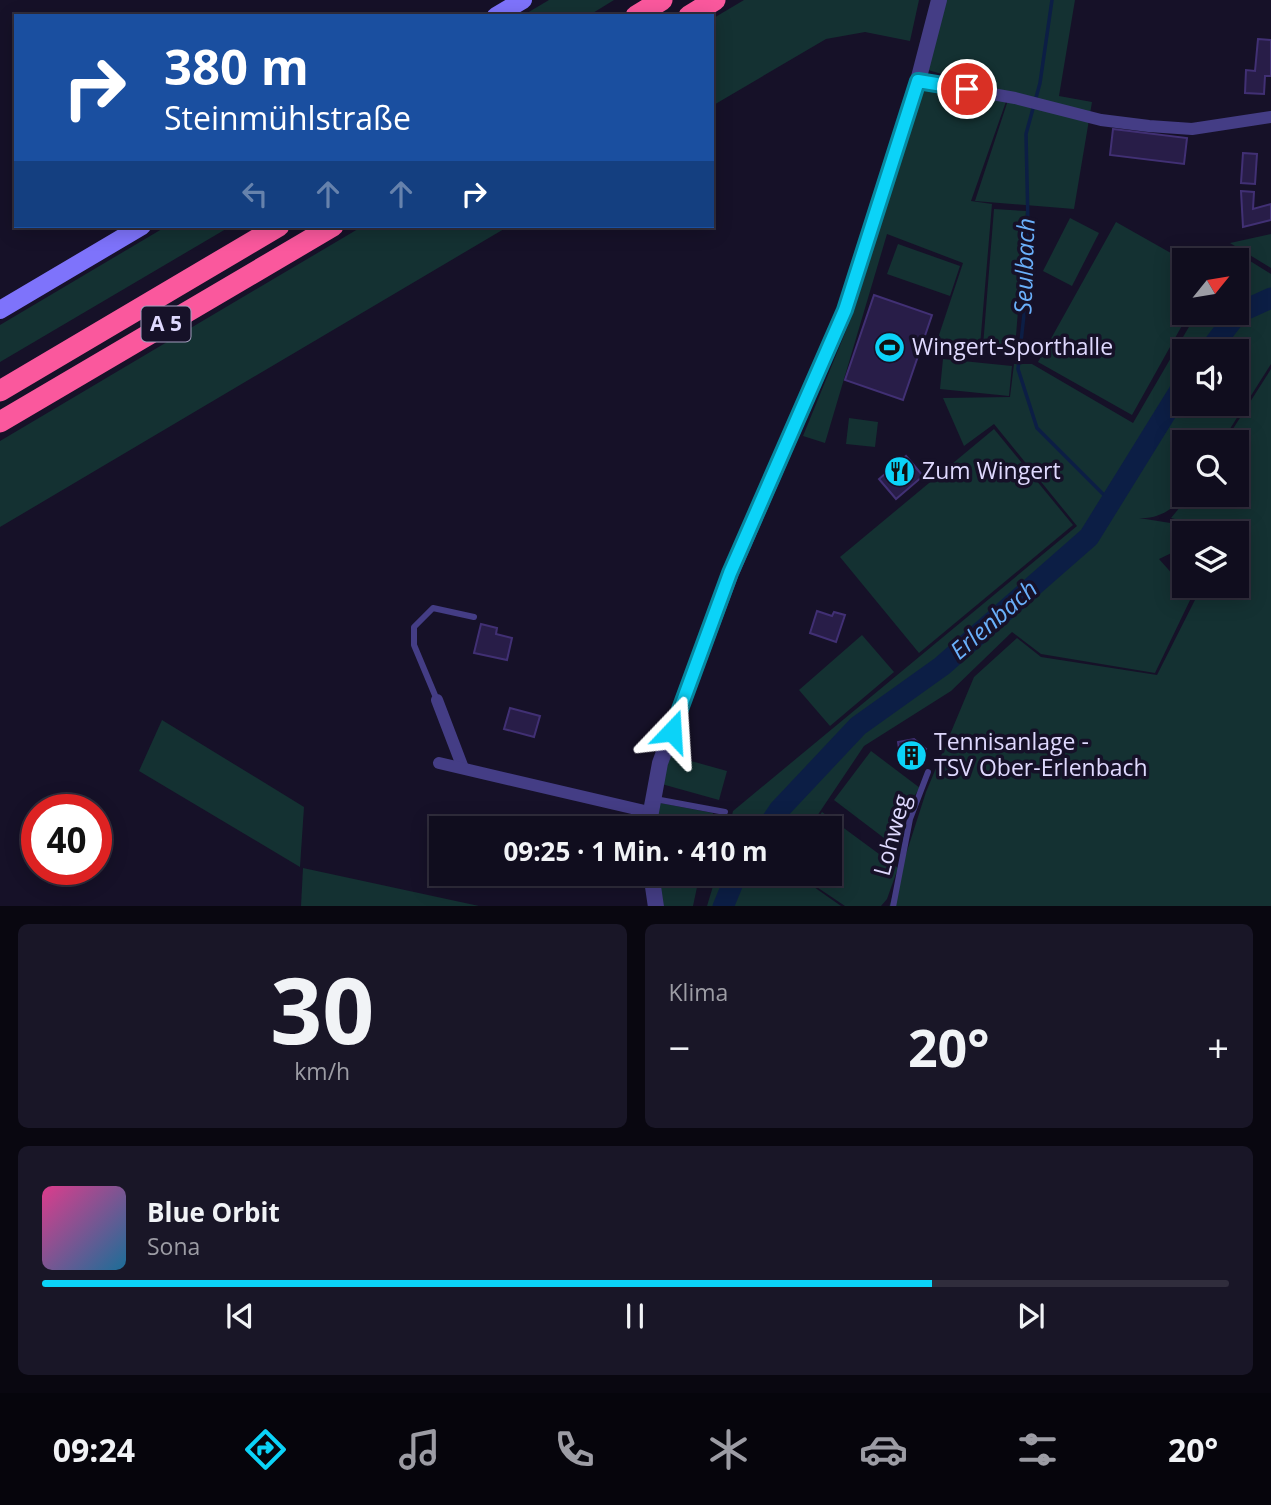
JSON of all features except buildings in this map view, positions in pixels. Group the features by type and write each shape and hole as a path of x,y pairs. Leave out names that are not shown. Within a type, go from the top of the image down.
{"highway":[{"path":"639,14 662,0"},
{"path":"692,14 715,0"},
{"name":"A 5","path":"0,391 276,228"},
{"name":"A 5","path":"0,422 330,228"}],"main road":[{"path":"499,14 523,0"},
{"path":"0,310 139,228"}],"street":[{"path":"439,763 650,813 660,763 730,573 845,310 918,81 939,0"},
{"path":"918,81 1021,99 1101,120 1173,128 1198,128 1271,117"},
{"path":"437,700 463,768"},
{"path":"653,886 656,906"}],"lane":[{"path":"437,700 414,645 414,627 433,608 474,617"},
{"name":"Lohweg","path":"893,906 910,819 928,772"},
{"path":"650,813 725,812"}],"green space":[{"path":"549,0 614,0 591,14 525,14"},
{"path":"744,0 919,0 910,41 865,32 826,39 714,105 714,18"},
{"path":"945,0 1075,0 1059,96 1092,102 1074,209 975,201 1010,94 928,70"},
{"path":"924,85 1008,96 971,201 992,204 979,358 933,353 963,263 887,234 825,443 803,436 854,311"},
{"path":"994,209 1026,211 1015,348 983,346"},
{"path":"1070,218 1099,233 1072,286 1043,271"},
{"path":"1116,222 1172,254 1172,326 1182,326 1172,339 1132,415 1038,362"},
{"path":"164,228 228,228 0,362 0,325"},
{"path":"360,228 506,228 0,527 0,441"},
{"path":"1271,234 1271,268 1250,255 1250,248 1238,248 1230,243"},
{"path":"898,244 960,266 950,296 887,274"},
{"path":"1250,261 1271,274 1271,364 1249,399 1249,339 1182,339 1189,326 1250,326"},
{"path":"1172,356 1172,416 1238,416 1229,430 1172,430 1172,507 1152,517 1139,518 1172,523 1172,553 1159,559 1172,574 1172,598 1191,598 1155,673 1041,654 1012,632 951,691 864,746 817,816 732,816 733,811 1077,526 994,424 964,446 943,398 1010,397 1014,364 1032,364 1133,423"},
{"path":"943,359 1012,366 1009,396 940,389"},
{"path":"1271,369 1271,906 889,906 926,792 974,677 1017,638 1041,657 1157,675 1196,598 1249,598 1249,521 1182,521 1171,518 1180,507 1249,507 1249,430 1232,430 1241,416 1249,416 1249,404"},
{"path":"849,418 878,422 875,447 846,444"},
{"path":"994,429 1073,525 919,653 840,557"},
{"path":"862,635 894,672 830,726 799,690"},
{"path":"162,720 304,807 300,867 139,771"},
{"path":"871,751 920,788 884,838 834,800"},
{"path":"666,754 727,771 719,800 658,783"},
{"path":"645,800 713,813 712,816 643,816"},
{"path":"842,827 898,868 887,899 881,906 845,906 815,886 842,886"},
{"path":"303,868 479,906 301,906"},
{"path":"647,886 697,886 693,906 650,906"},
{"path":"713,886 813,886 841,906 707,906"}],"waterway":[{"name":"Seulbach","path":"1052,0 1040,83 1026,134 1029,269 1018,369 1037,428 1111,502"},
{"name":"Erlenbach","path":"1218,339 1238,313 1271,298"},
{"name":"Erlenbach","path":"775,816 858,726 942,666 1089,537 1172,403"},
{"name":"Erlenbach","path":"723,906 732,886"}],"place":[{"name":"Wingert-Sporthalle","path":"889,347"},
{"name":"Zum Wingert","path":"899,471"},
{"name":"Tennisanlage - TSV Ober-Erlenbach","path":"911,755"}],"route":[{"path":"672,731 730,573 845,310 918,81 967,89"}]}
